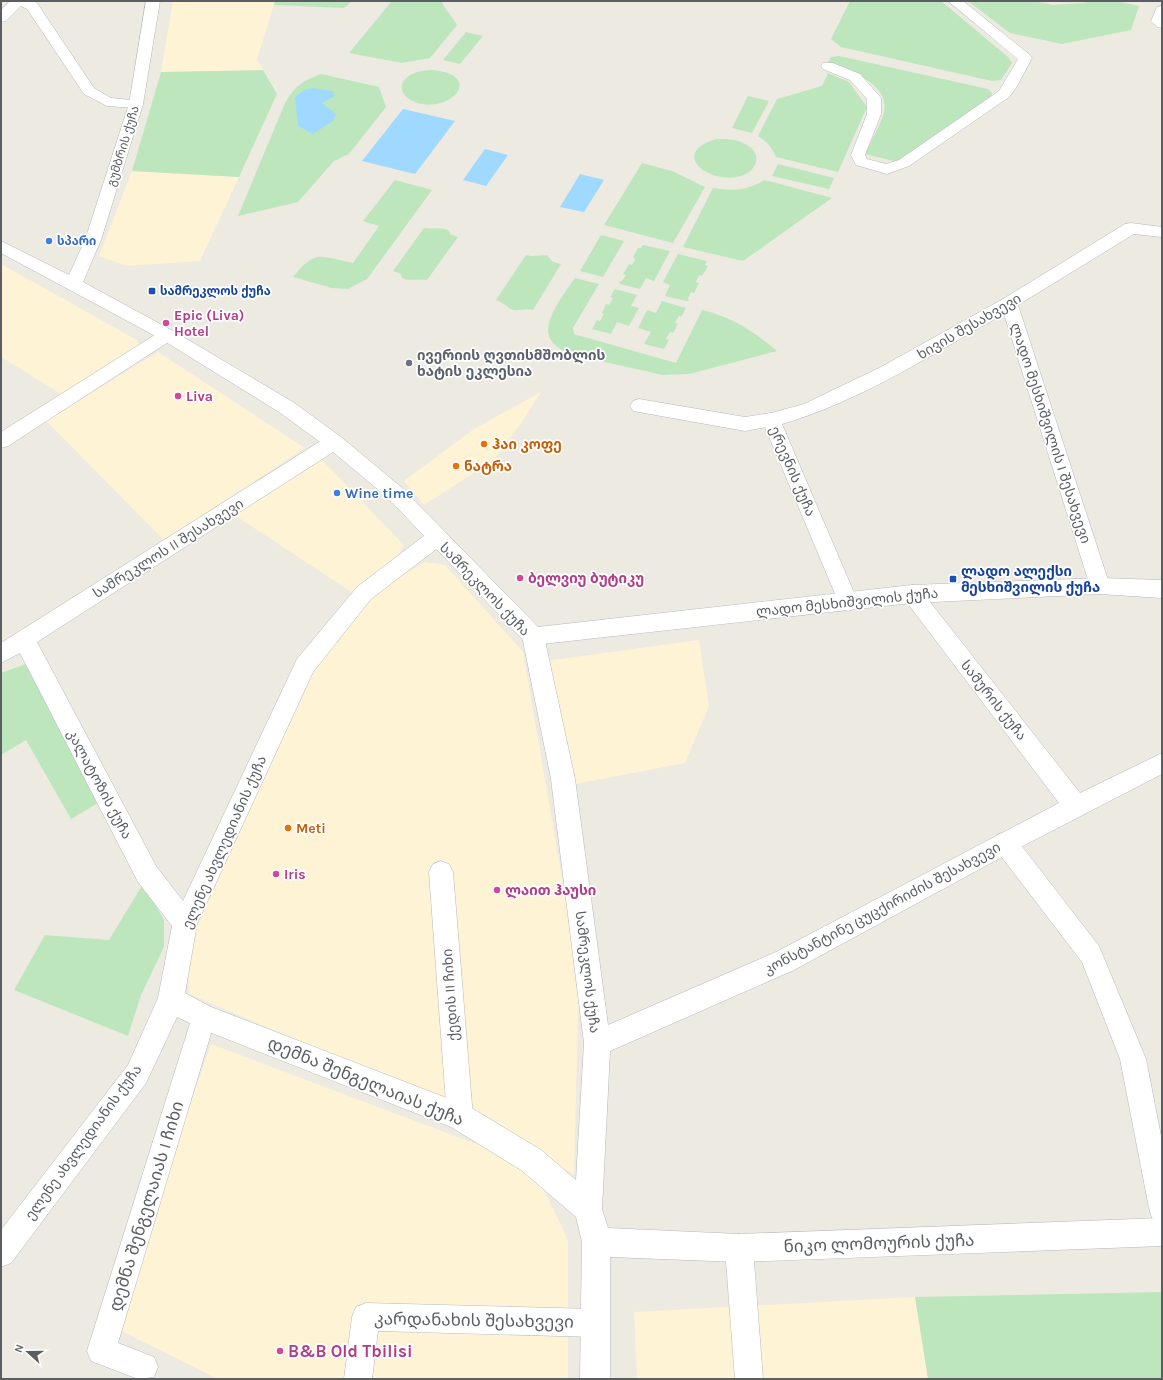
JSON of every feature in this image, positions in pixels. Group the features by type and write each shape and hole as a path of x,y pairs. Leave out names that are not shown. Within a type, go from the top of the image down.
{"street":[{"path":"1,18 18,1"},
{"path":"22,1 32,6 89,91 107,102 136,104"},
{"name":"გუმბრის ქუჩა","path":"73,285 94,240 136,104 153,1"},
{"name":"ხივის შესახვევი","path":"771,420 810,409 887,372 1009,304 1131,228 1162,232"},
{"name":"სამრეკლოს ქუჩა","path":"3,249 167,335 286,407 334,442 394,492 436,538 533,636 563,779 597,1043 588,1209"},
{"name":"ლადო მესხიშვილის I შესახვევი","path":"1009,304 1100,586"},
{"path":"1,442 167,335"},
{"name":"ერევნის ქუჩა","path":"771,420 848,602"},
{"name":"სამრეკლოს II შესახვევი","path":"1,654 334,442"},
{"name":"ელენე ახვლედიანის ქუჩა","path":"1,1253 137,1074 172,1000 184,923 305,666 364,593 436,538"},
{"name":"ლადო მესხიშვილის ქუჩა","path":"533,636 912,594 1100,586 1162,589"},
{"name":"სამურის ქუჩა","path":"912,594 1076,807"},
{"name":"კალატოზის ქუჩა","path":"24,639 148,874 184,923"},
{"name":"კონსტანტინე ცუცქირიძის შესახვევი","path":"597,1043 785,961 1005,843 1162,763"},
{"name":"დემნა შენგელაიას ქუჩა","path":"172,1000 204,1017 460,1117 531,1160 588,1209"},
{"path":"588,1209 596,1242 595,1379"},
{"name":"ნიკო ლომოურის ქუჩა","path":"596,1242 739,1248 1162,1232"}],"lane":[{"path":"828,66 854,77 874,98 874,114 858,155 861,162 887,170 904,163 1004,94 1009,88 1025,58 955,1"},
{"path":"1162,10 1158,21 1162,24"},
{"name":"ერევნის ქუჩა","path":"639,406 745,424 771,420"},
{"path":"1005,843 1091,954 1133,1059 1162,1208"},
{"name":"ქედის II ჩიხი","path":"441,872 460,1117"},
{"name":"დემნა შენგელაიას I ჩიხი","path":"144,1367 101,1351 204,1017"},
{"path":"739,1248 750,1379"},
{"name":"კარდანახის შესახვევი","path":"358,1379 366,1317 595,1323"}],"shaded area":[{"path":"173,1 275,1 257,59 263,70 161,72"},
{"path":"132,171 239,177 200,261 126,266 99,256"},
{"path":"1,264 137,340 139,347 66,397 1,357"},
{"path":"158,352 305,448 164,540 46,421"},
{"path":"541,392 520,425 494,460 424,505 404,481 474,429"},
{"path":"319,457 404,545 396,559 354,594 230,512"},
{"path":"425,562 445,565 523,652 579,977 574,1175 477,1117 189,994 187,949 318,654 372,593"},
{"path":"699,640 709,706 685,763 570,785 546,661"},
{"path":"211,1044 532,1165 568,1240 568,1379 218,1379 113,1327"},
{"path":"915,1297 928,1379 637,1379 634,1312"}],"green space":[{"path":"275,1 352,1 344,8 274,5"},
{"path":"443,1 442,3 457,25 430,58 402,63 349,53 391,2"},
{"path":"850,1 941,1 1008,57 1012,63 1001,80 992,81 841,47 831,39"},
{"path":"968,1 1033,1 1053,5 1084,3 1088,1 1116,1 1139,6 1131,30 1062,44 1010,33"},
{"path":"466,32 483,36 460,64 443,60"},
{"path":"839,56 988,89 992,93 991,98 897,162 865,154 884,112 884,102 881,94 866,79 856,73 828,62 831,57"},
{"path":"263,70 277,94 239,177 132,171 161,72"},
{"path":"433,70 449,74 458,79 460,86 457,93 449,99 439,103 427,105 415,102 403,93 402,85 407,77 417,72"},
{"path":"828,73 849,82 867,107 838,172 776,157 769,145 758,136 777,99 822,86"},
{"path":"321,74 379,87 386,107 349,154 334,161 298,202 238,216 285,103 300,84"},
{"path":"748,96 769,101 752,133 732,128"},
{"path":"717,139 736,140 744,143 752,149 755,153 756,162 747,174 728,178 716,176 706,172 698,166 695,159 696,152 703,145"},
{"path":"642,163 672,171 705,187 673,243 604,225"},
{"path":"778,164 834,178 829,189 772,176"},
{"path":"395,180 432,190 367,279 348,289 332,288 293,277 301,268 314,258 326,257 353,263 379,226 363,221"},
{"path":"765,180 832,198 743,261 683,247 713,188 727,190 740,189 758,184"},
{"path":"424,228 440,228 449,231 450,234 458,237 427,280 408,280 402,278 401,274 393,271"},
{"path":"601,235 624,241 603,277 580,271"},
{"path":"643,245 670,251 654,281 646,278 640,289 620,284 619,282 622,281 626,275 623,274 629,264 632,265 635,259 633,257 638,248 641,248"},
{"path":"678,254 707,261 705,265 708,266 702,276 699,275 696,282 699,283 694,293 691,292 688,298 689,301 665,296 670,285 663,282"},
{"path":"526,255 547,255 553,262 561,264 533,310 513,310 496,300"},
{"path":"575,278 599,284 573,328 574,334 676,363 702,310 733,321 759,337 777,351 689,374 663,375 569,354 552,342 548,329 549,322 556,306"},
{"path":"615,289 637,295 631,306 639,308 629,326 617,322 611,334 592,329 597,320 600,321 604,314 602,313 606,304 609,305 613,298 610,297"},
{"path":"662,301 686,308 681,317 679,316 675,323 678,324 673,333 670,332 666,339 669,340 664,349 644,344 651,332 638,328 647,310 656,313"},
{"path":"26,664 103,800 71,819 26,740 1,755 1,673"},
{"path":"143,884 164,920 164,947 141,995 128,1036 14,990 45,935 109,940"},
{"path":"1162,1292 1162,1379 928,1379 915,1297"}],"water":[{"path":"314,88 332,91 335,96 322,103 336,114 333,121 313,134 298,126 295,97 304,90"},
{"path":"403,109 455,121 415,174 362,161"},
{"path":"485,149 508,155 486,186 463,180"},
{"path":"580,174 604,180 584,212 560,207"}],"place":[{"name":"სპარი","path":"49,241"},
{"name":"სამრეკლოს ქუჩა","path":"152,291"},
{"name":"Epic (Liva) Hotel","path":"166,323"},
{"name":"ივერიის ღვთისმშობლის ხატის ეკლესია","path":"409,363"},
{"name":"Liva","path":"178,396"},
{"name":"ჰაი კოფე","path":"484,444"},
{"name":"ნატრა","path":"456,466"},
{"name":"Wine time","path":"337,493"},
{"name":"ბელვიუ ბუტიკუ","path":"520,578"},
{"name":"ლადო ალექსი მესხიშვილის ქუჩა","path":"953,579"},
{"name":"Meti","path":"288,828"},
{"name":"Iris","path":"276,874"},
{"name":"ლაით ჰაუსი","path":"497,890"},
{"name":"B&B Old Tbilisi","path":"280,1351"}]}
